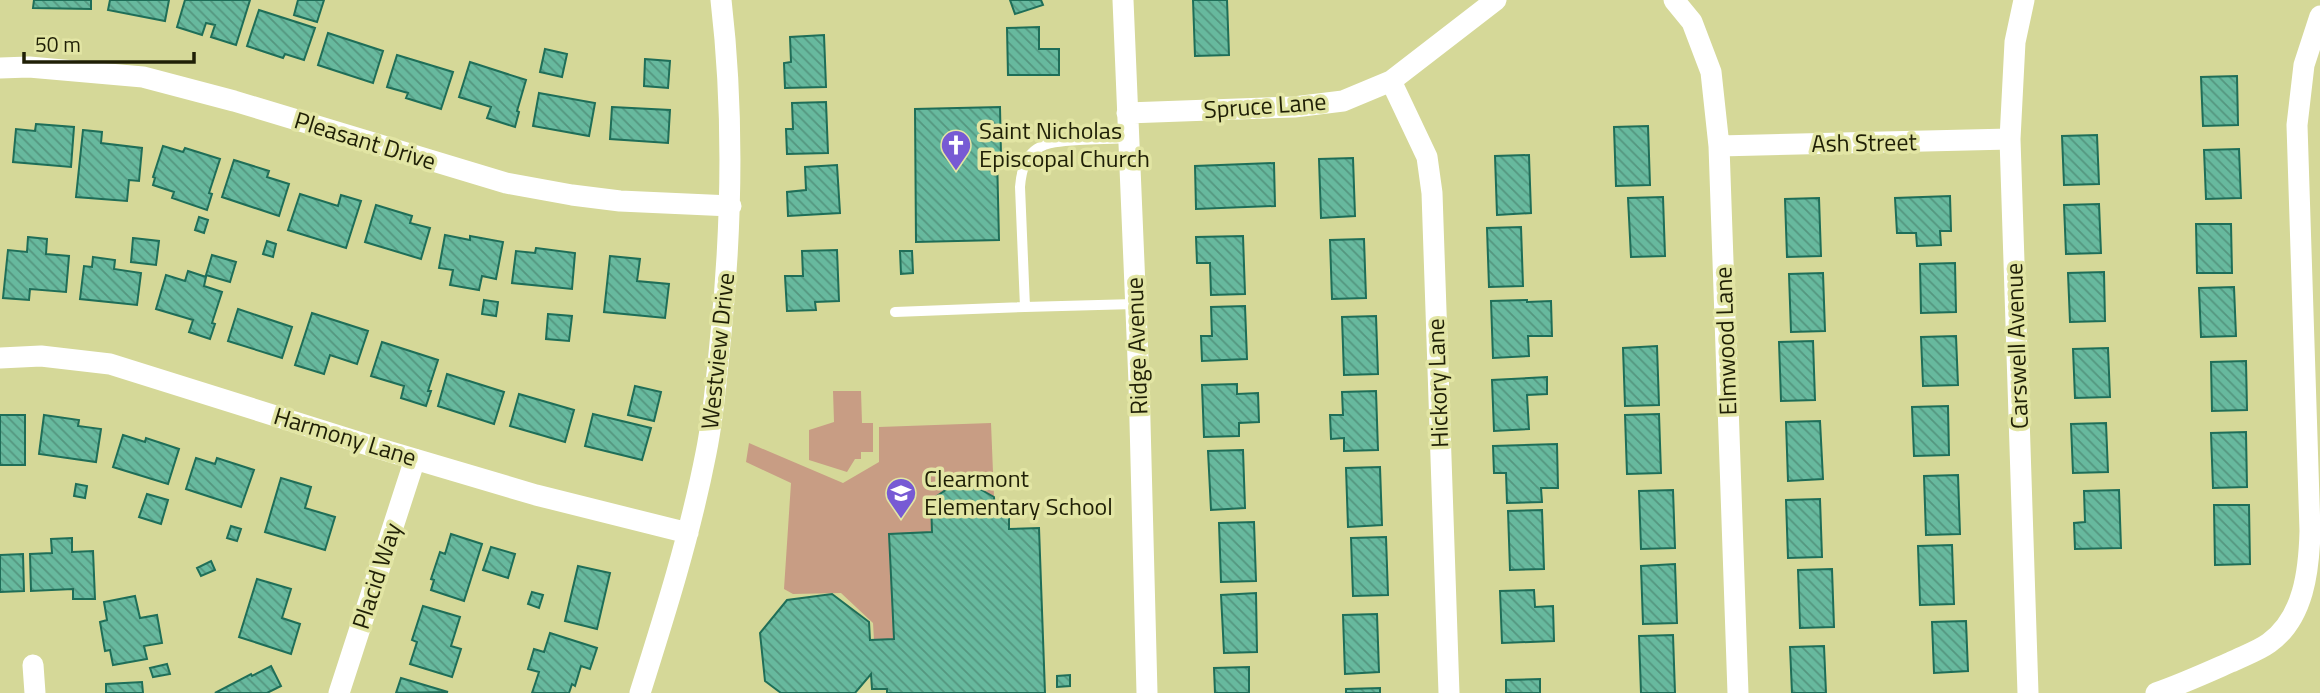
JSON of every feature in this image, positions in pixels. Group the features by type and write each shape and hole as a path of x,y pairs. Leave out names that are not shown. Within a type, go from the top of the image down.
{"street":[{"name":"Westview Drive","path":"640,693 674,589 688,533 706,451 719,358 731,206 730,125 721,0"},
{"name":"Ridge Avenue","path":"1124,0 1147,693"},
{"name":"Spruce Lane","path":"1127,113 1294,107 1342,101 1391,81 1496,0"},
{"name":"Elmwood Lane","path":"1674,0 1692,22 1711,72 1719,146 1738,693"},
{"name":"Carswell Avenue","path":"2024,0 2015,42 2010,139 2028,693"},
{"path":"2156,693 2193,680 2267,645 2280,635 2288,623 2304,585 2310,531 2297,125 2304,65 2320,16"},
{"name":"Pleasant Drive","path":"0,68 29,67 143,77 234,101 506,183 620,201 731,206"},
{"name":"Hickory Lane","path":"1391,81 1427,157 1432,193 1449,693"},
{"name":"Ash Street","path":"1719,146 2010,139"},
{"name":"Harmony Lane","path":"0,358 41,356 110,364 415,460 536,495 688,533"},
{"name":"Placid Way","path":"339,693 415,460"},
{"path":"33,665 35,693"}],"lane":[{"path":"1026,307 1020,187 1021,174 1029,154 1040,145 1054,141 1129,138"},
{"path":"895,312 1135,304"}],"shaded area":[{"path":"833,391 861,391 862,423 873,423 873,452 861,452 861,459 855,459 847,472 809,460 809,430 834,422"},
{"path":"991,423 994,497 962,480 931,500 932,532 889,534 894,639 874,640 873,623 841,593 793,594 784,589 791,483 746,462 749,443 843,483 879,462 879,427"}],"building":[{"path":"34,0 91,0 91,9 33,8"},
{"path":"110,0 169,0 165,21 108,10"},
{"path":"185,0 250,0 236,45 211,37 215,25 206,23 202,35 177,27"},
{"path":"298,0 324,0 317,22 294,15"},
{"path":"1010,0 1041,0 1043,5 1015,14"},
{"path":"1193,0 1227,0 1229,55 1195,56"},
{"path":"259,10 315,28 304,60 285,54 283,58 247,46"},
{"path":"1039,27 1039,49 1059,49 1059,75 1008,75 1007,28"},
{"path":"328,33 383,51 373,83 318,65"},
{"path":"824,35 826,87 785,88 784,63 791,62 790,37"},
{"path":"545,49 567,54 562,77 540,72"},
{"path":"397,55 453,72 441,109 406,98 408,93 387,87"},
{"path":"645,59 670,61 668,88 644,86"},
{"path":"470,62 526,80 515,127 487,118 491,107 459,97"},
{"path":"2237,76 2238,125 2203,126 2201,77"},
{"path":"539,93 595,103 589,136 533,126"},
{"path":"826,102 828,153 787,154 786,129 793,129 792,103"},
{"path":"612,107 670,110 668,143 610,139"},
{"name":"Saint Nicholas Episcopal Church","path":"1000,107 1001,155 997,155 999,240 916,242 915,109"},
{"path":"36,124 74,127 71,167 13,162 16,129 35,131"},
{"path":"1648,126 1650,185 1616,186 1614,127"},
{"path":"83,130 102,132 101,143 142,148 139,181 129,180 127,201 76,197"},
{"path":"2097,135 2099,184 2064,185 2062,136"},
{"path":"163,146 183,152 185,148 220,159 209,193 212,194 207,210 172,198 174,192 153,185"},
{"path":"2239,149 2241,198 2206,199 2204,150"},
{"path":"1529,155 1531,213 1497,215 1495,156"},
{"path":"1353,158 1355,216 1321,218 1319,159"},
{"path":"234,160 269,171 267,177 289,184 279,216 222,197"},
{"path":"1274,163 1275,206 1196,209 1195,166"},
{"path":"837,165 840,213 788,216 787,192 806,190 805,167"},
{"path":"300,194 338,206 341,195 361,201 346,248 288,230"},
{"path":"1950,196 1951,231 1940,231 1941,245 1917,246 1916,233 1897,233 1895,198"},
{"path":"1663,197 1665,256 1631,257 1628,198"},
{"path":"1819,198 1821,256 1787,257 1785,199"},
{"path":"2099,204 2101,253 2066,254 2064,205"},
{"path":"376,205 412,216 410,223 430,228 421,259 365,242"},
{"path":"199,217 208,220 204,233 195,230"},
{"path":"2196,224 2231,224 2232,273 2197,273"},
{"path":"1521,227 1523,286 1489,287 1487,228"},
{"path":"445,235 503,242 496,279 482,276 479,290 450,285 453,270 439,268"},
{"path":"1243,236 1245,294 1211,295 1210,263 1197,263 1196,237"},
{"path":"28,237 47,239 46,254 69,256 66,292 30,289 29,300 3,298 8,250 27,252"},
{"path":"133,238 159,241 156,265 131,262"},
{"path":"1364,239 1366,298 1332,299 1330,240"},
{"path":"267,241 276,244 273,257 263,254"},
{"path":"536,248 575,253 572,289 512,283 516,251 535,253"},
{"path":"837,250 839,301 815,302 816,310 787,311 785,276 803,276 802,251"},
{"path":"900,251 912,251 913,273 901,274"},
{"path":"212,255 236,262 230,282 206,275"},
{"path":"610,256 640,259 637,281 669,284 665,318 604,312"},
{"path":"93,257 115,260 114,269 141,273 137,305 80,299 84,266 92,267"},
{"path":"1955,263 1956,312 1921,313 1920,264"},
{"path":"188,271 206,277 204,286 222,292 210,339 189,332 193,320 156,309 166,275 185,281"},
{"path":"2104,272 2105,321 2070,322 2068,273"},
{"path":"1823,273 1825,331 1791,332 1789,274"},
{"path":"2234,287 2236,336 2201,337 2199,288"},
{"path":"484,300 498,302 496,316 482,314"},
{"path":"1491,301 1551,301 1552,336 1528,336 1529,356 1493,358"},
{"path":"1245,306 1247,359 1202,361 1201,336 1212,336 1211,307"},
{"path":"238,309 292,327 282,358 228,341"},
{"path":"312,313 368,331 357,364 330,355 324,374 295,365"},
{"path":"548,314 572,316 569,341 546,339"},
{"path":"1376,316 1378,374 1344,375 1342,317"},
{"path":"1956,336 1958,385 1923,386 1921,337"},
{"path":"1813,341 1815,400 1781,401 1779,342"},
{"path":"382,342 438,360 426,406 401,398 404,386 371,376"},
{"path":"1657,346 1659,405 1625,406 1623,348"},
{"path":"2108,348 2110,397 2075,398 2073,349"},
{"path":"2246,361 2247,410 2212,411 2211,362"},
{"path":"447,374 504,392 494,424 438,406"},
{"path":"1547,377 1547,394 1527,395 1529,429 1494,431 1492,380"},
{"path":"1237,384 1237,394 1258,393 1259,422 1239,423 1239,436 1204,437 1202,385"},
{"path":"635,386 661,392 654,421 628,415"},
{"path":"1376,391 1378,450 1344,451 1344,438 1331,439 1330,415 1343,415 1342,392"},
{"path":"519,394 574,410 565,442 510,426"},
{"path":"1948,406 1949,455 1914,456 1912,407"},
{"path":"593,414 651,428 642,460 585,446"},
{"path":"1659,414 1661,473 1627,474 1625,415"},
{"path":"0,415 25,415 25,465 0,465"},
{"path":"44,415 79,420 78,426 101,429 96,462 39,454"},
{"path":"1820,421 1823,479 1788,481 1786,422"},
{"path":"2106,423 2108,472 2073,473 2071,424"},
{"path":"2246,432 2247,487 2213,488 2211,433"},
{"path":"123,435 145,442 146,438 179,449 168,484 113,467"},
{"path":"1557,444 1558,488 1541,488 1542,502 1507,503 1506,473 1494,473 1493,446"},
{"path":"1243,450 1245,508 1211,510 1208,451"},
{"path":"196,458 215,464 217,458 254,470 241,507 186,489"},
{"path":"1380,467 1382,525 1348,527 1346,468"},
{"path":"1958,475 1960,534 1926,535 1924,476"},
{"path":"281,478 311,487 305,508 335,517 325,550 265,532"},
{"path":"962,479 994,497 995,515 1009,515 1009,529 1039,528 1045,693 887,693 887,689 872,689 871,674 855,693 781,693 765,681 760,633 787,600 832,594 869,622 870,640 894,639 889,534 932,532 931,500"},
{"path":"76,484 87,486 85,498 74,496"},
{"path":"1673,490 1675,548 1641,549 1639,491"},
{"path":"2119,490 2121,548 2075,549 2074,523 2085,522 2084,491"},
{"path":"147,494 168,500 161,524 139,517"},
{"path":"1820,499 1822,557 1788,558 1786,500"},
{"path":"2214,505 2249,505 2250,564 2215,565"},
{"path":"1542,510 1544,569 1510,570 1508,511"},
{"path":"1254,522 1256,581 1221,582 1219,523"},
{"path":"231,526 241,529 237,541 227,538"},
{"path":"451,534 482,544 464,601 431,590 434,580 431,579 440,552 445,554"},
{"path":"1386,537 1388,595 1353,596 1351,538"},
{"path":"72,538 72,552 93,551 95,599 73,599 73,589 31,591 30,554 52,553 51,539"},
{"path":"1952,545 1954,604 1920,605 1918,546"},
{"path":"491,547 515,554 508,578 483,570"},
{"path":"23,554 24,591 0,592 0,555"},
{"path":"211,561 215,570 201,576 197,568"},
{"path":"1675,564 1677,623 1643,624 1641,566"},
{"path":"578,566 610,573 597,629 565,621"},
{"path":"1832,569 1834,627 1800,628 1798,570"},
{"path":"257,579 291,589 282,618 300,624 291,654 239,637"},
{"path":"1534,590 1535,607 1553,606 1554,641 1502,643 1500,591"},
{"path":"532,592 543,595 539,608 528,604"},
{"path":"1256,593 1257,652 1224,653 1221,595"},
{"path":"135,596 140,618 157,615 162,643 144,646 147,659 113,665 110,650 105,651 100,622 107,620 104,602"},
{"path":"423,606 460,617 451,646 461,649 452,677 410,664 417,642 412,640"},
{"path":"1377,614 1379,672 1345,674 1343,615"},
{"path":"1966,621 1968,671 1934,673 1932,622"},
{"path":"550,633 597,648 590,669 581,666 575,686 572,684 569,693 532,693 539,672 528,669 534,649 544,652"},
{"path":"1673,635 1675,693 1641,693 1639,636"},
{"path":"1824,646 1826,693 1792,693 1790,647"},
{"path":"167,664 170,674 153,677 150,668"},
{"path":"271,666 281,686 267,693 215,693 251,674 252,676"},
{"path":"1249,667 1249,693 1215,693 1214,668"},
{"path":"1070,675 1070,686 1057,687 1057,676"},
{"path":"401,678 448,692 396,693"},
{"path":"1540,679 1540,693 1506,693 1506,680"},
{"path":"142,682 143,693 106,693 106,684"},
{"path":"1380,688 1380,693 1346,693 1346,689"}],"place":[{"name":"Saint Nicholas Episcopal Church","path":"956,172"},
{"name":"Clearmont Elementary School","path":"901,520"}]}
